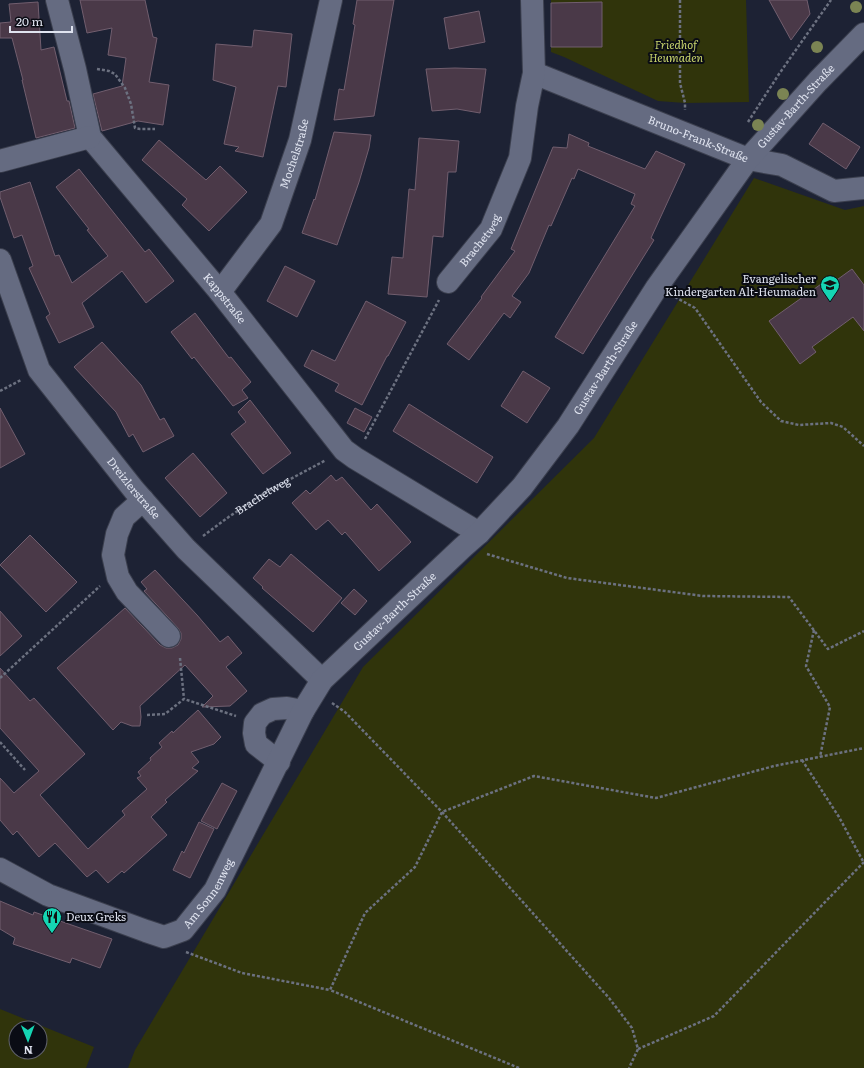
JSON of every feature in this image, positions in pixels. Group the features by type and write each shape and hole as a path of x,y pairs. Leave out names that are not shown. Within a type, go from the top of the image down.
{"street":[{"name":"Kappstraße","path":"58,0 90,137 220,292 349,454 471,540"},
{"name":"Mochelstraße","path":"220,292 271,224 300,140 331,0"},
{"name":"Brachetweg","path":"448,282 491,229 520,158 527,106 534,73 532,0"},
{"name":"Gustav-Barth-Straße","path":"319,685 471,540 522,487 568,426 658,287 748,159 818,81 864,34"},
{"name":"Bruno-Frank-Straße","path":"534,73 748,159 782,165 834,191 864,188"},
{"path":"0,161 90,137"},
{"name":"Dreizlerstraße","path":"0,260 39,370 143,500 186,549 319,685"},
{"path":"143,500 124,517 116,534 113,555 118,577 127,592 168,636"},
{"name":"Am Sonnenweg","path":"164,937 184,930 214,890 279,762 303,711 319,685"},
{"path":"279,762 256,744 254,733 255,723 262,714 273,709 287,708 303,711"},
{"path":"0,870 48,895 164,937"}],"path":[{"path":"680,0 680,83 685,102 686,135"},
{"path":"748,122 779,74 831,0"},
{"path":"75,69 97,69 109,71 115,74 125,88 131,104 135,128 155,129"},
{"path":"349,454 448,282"},
{"path":"658,287 695,308 761,402 781,421 799,425 831,423 843,427 864,446"},
{"name":"Brachetweg","path":"186,549 230,516 268,491 349,454"},
{"path":"471,540 567,578 703,596 789,596 828,649 864,631"},
{"path":"0,678 101,585"},
{"path":"814,630 806,666 830,707 820,757"},
{"path":"180,658 184,699"},
{"path":"319,685 442,812 609,998 632,1028 638,1049"},
{"path":"147,716 165,714 184,699"},
{"path":"184,699 255,723"},
{"path":"0,742 25,770"},
{"path":"330,990 365,913 415,867 442,812 534,776 656,798 774,766 864,748"},
{"path":"629,1068 638,1049 714,1016 864,863 839,817 802,760"},
{"path":"164,937 174,947 242,973 330,990 519,1068"}],"green space":[{"name":"Friedhof Heumaden","path":"551,0 746,0 749,102 685,103 658,101 551,52"},
{"path":"754,178 845,210 864,206 864,1068 128,1068 135,1050 363,667 594,438"},
{"path":"0,1009 27,1020 8,1020 8,1060 48,1060 48,1028 94,1047 86,1068 0,1068"}],"building":[{"path":"80,0 145,0 153,37 157,38 149,82 169,85 163,125 138,121 102,131 93,94 122,86 126,58 108,55 112,28 87,33"},
{"path":"357,0 394,0 374,116 334,120 339,89 344,90 355,25 353,24"},
{"path":"769,0 807,0 810,14 791,40"},
{"path":"38,2 41,50 54,47 75,128 36,138 12,38 0,38 0,23 11,22 9,4"},
{"path":"602,2 602,47 551,47 551,3"},
{"path":"479,11 485,42 449,49 444,18"},
{"path":"254,30 292,34 286,87 278,86 263,157 235,151 239,147 224,144 236,87 213,80 216,44 252,47"},
{"path":"426,69 486,69 480,113 457,109 432,111"},
{"path":"823,123 860,147 846,169 809,144"},
{"path":"334,132 371,135 369,148 359,182 337,245 302,233 314,199 315,200"},
{"path":"569,134 589,143 588,146 645,169 656,151 685,164 651,238 654,240 583,354 555,337 635,206 631,204 635,194 578,169 574,179 572,178 551,226 549,225 529,273 512,296 521,302 510,318 504,313 469,360 447,344 515,251 511,249 553,147 567,148"},
{"path":"419,138 459,141 456,172 448,172 443,237 433,236 427,297 388,294 392,257 403,258 409,189 415,190"},
{"path":"159,140 206,180 220,166 247,192 209,231 182,205 187,199 142,160"},
{"path":"79,169 145,252 149,249 174,281 146,303 122,271 82,303 94,327 59,343 46,317 50,314 29,268 33,266 22,235 14,238 0,197 0,192 30,182 55,256 59,255 72,283 108,256 56,187"},
{"path":"285,266 315,281 297,317 267,301"},
{"name":"Evangelischer Kindergarten Alt-Heumaden","path":"852,269 864,285 864,331 853,317 812,347 816,352 800,364 769,321 824,282 827,287"},
{"path":"366,301 406,322 362,405 335,391 339,384 304,366 312,350 335,361"},
{"path":"195,313 229,358 231,357 251,382 242,390 248,398 233,406 194,357 192,359 171,332"},
{"path":"102,342 141,385 160,420 164,418 174,436 143,452 133,434 129,437 116,412 74,367"},
{"path":"523,371 550,388 527,423 501,406"},
{"path":"250,400 291,453 263,474 231,434 246,422 238,412"},
{"path":"409,404 493,457 477,483 393,431"},
{"path":"0,408 25,454 0,468"},
{"path":"355,408 372,417 364,432 347,423"},
{"path":"193,453 227,493 200,517 165,478"},
{"path":"331,475 336,481 342,477 371,510 377,504 411,542 379,571 345,532 342,535 328,520 316,530 292,503 306,490 310,494"},
{"path":"30,535 77,582 46,612 0,565"},
{"path":"291,554 342,598 313,632 262,588 263,587 253,578 269,559 280,567"},
{"path":"155,570 220,642 228,636 242,653 226,667 247,691 230,706 202,707 213,696 185,665 140,706 140,726 132,726 121,722 113,730 57,668 125,608 160,645 166,648 172,648 178,645 181,639 181,633 144,591 147,589 141,582"},
{"path":"354,589 367,601 355,615 341,603"},
{"path":"0,611 22,636 0,656"},
{"path":"0,668 30,701 34,698 85,754 40,795 88,849 125,815 122,811 147,789 137,778 141,776 138,772 162,747 159,743 172,731 173,733 198,710 221,737 214,744 191,752 199,762 192,768 198,771 165,800 167,802 151,817 167,835 124,873 122,871 108,883 96,870 87,877 55,843 39,857 17,831 13,835 0,820 0,778 14,793 39,771 0,728"},
{"path":"222,783 237,791 217,829 201,821"},
{"path":"199,822 214,829 190,878 173,870 182,851 184,853"},
{"name":"Deux Greks","path":"0,901 33,915 34,912 112,939 100,968 72,958 70,963 13,944 15,938 0,929"}],"place":[{"name":"Evangelischer Kindergarten Alt-Heumaden","path":"830,302"},
{"name":"Deux Greks","path":"52,934"}]}
